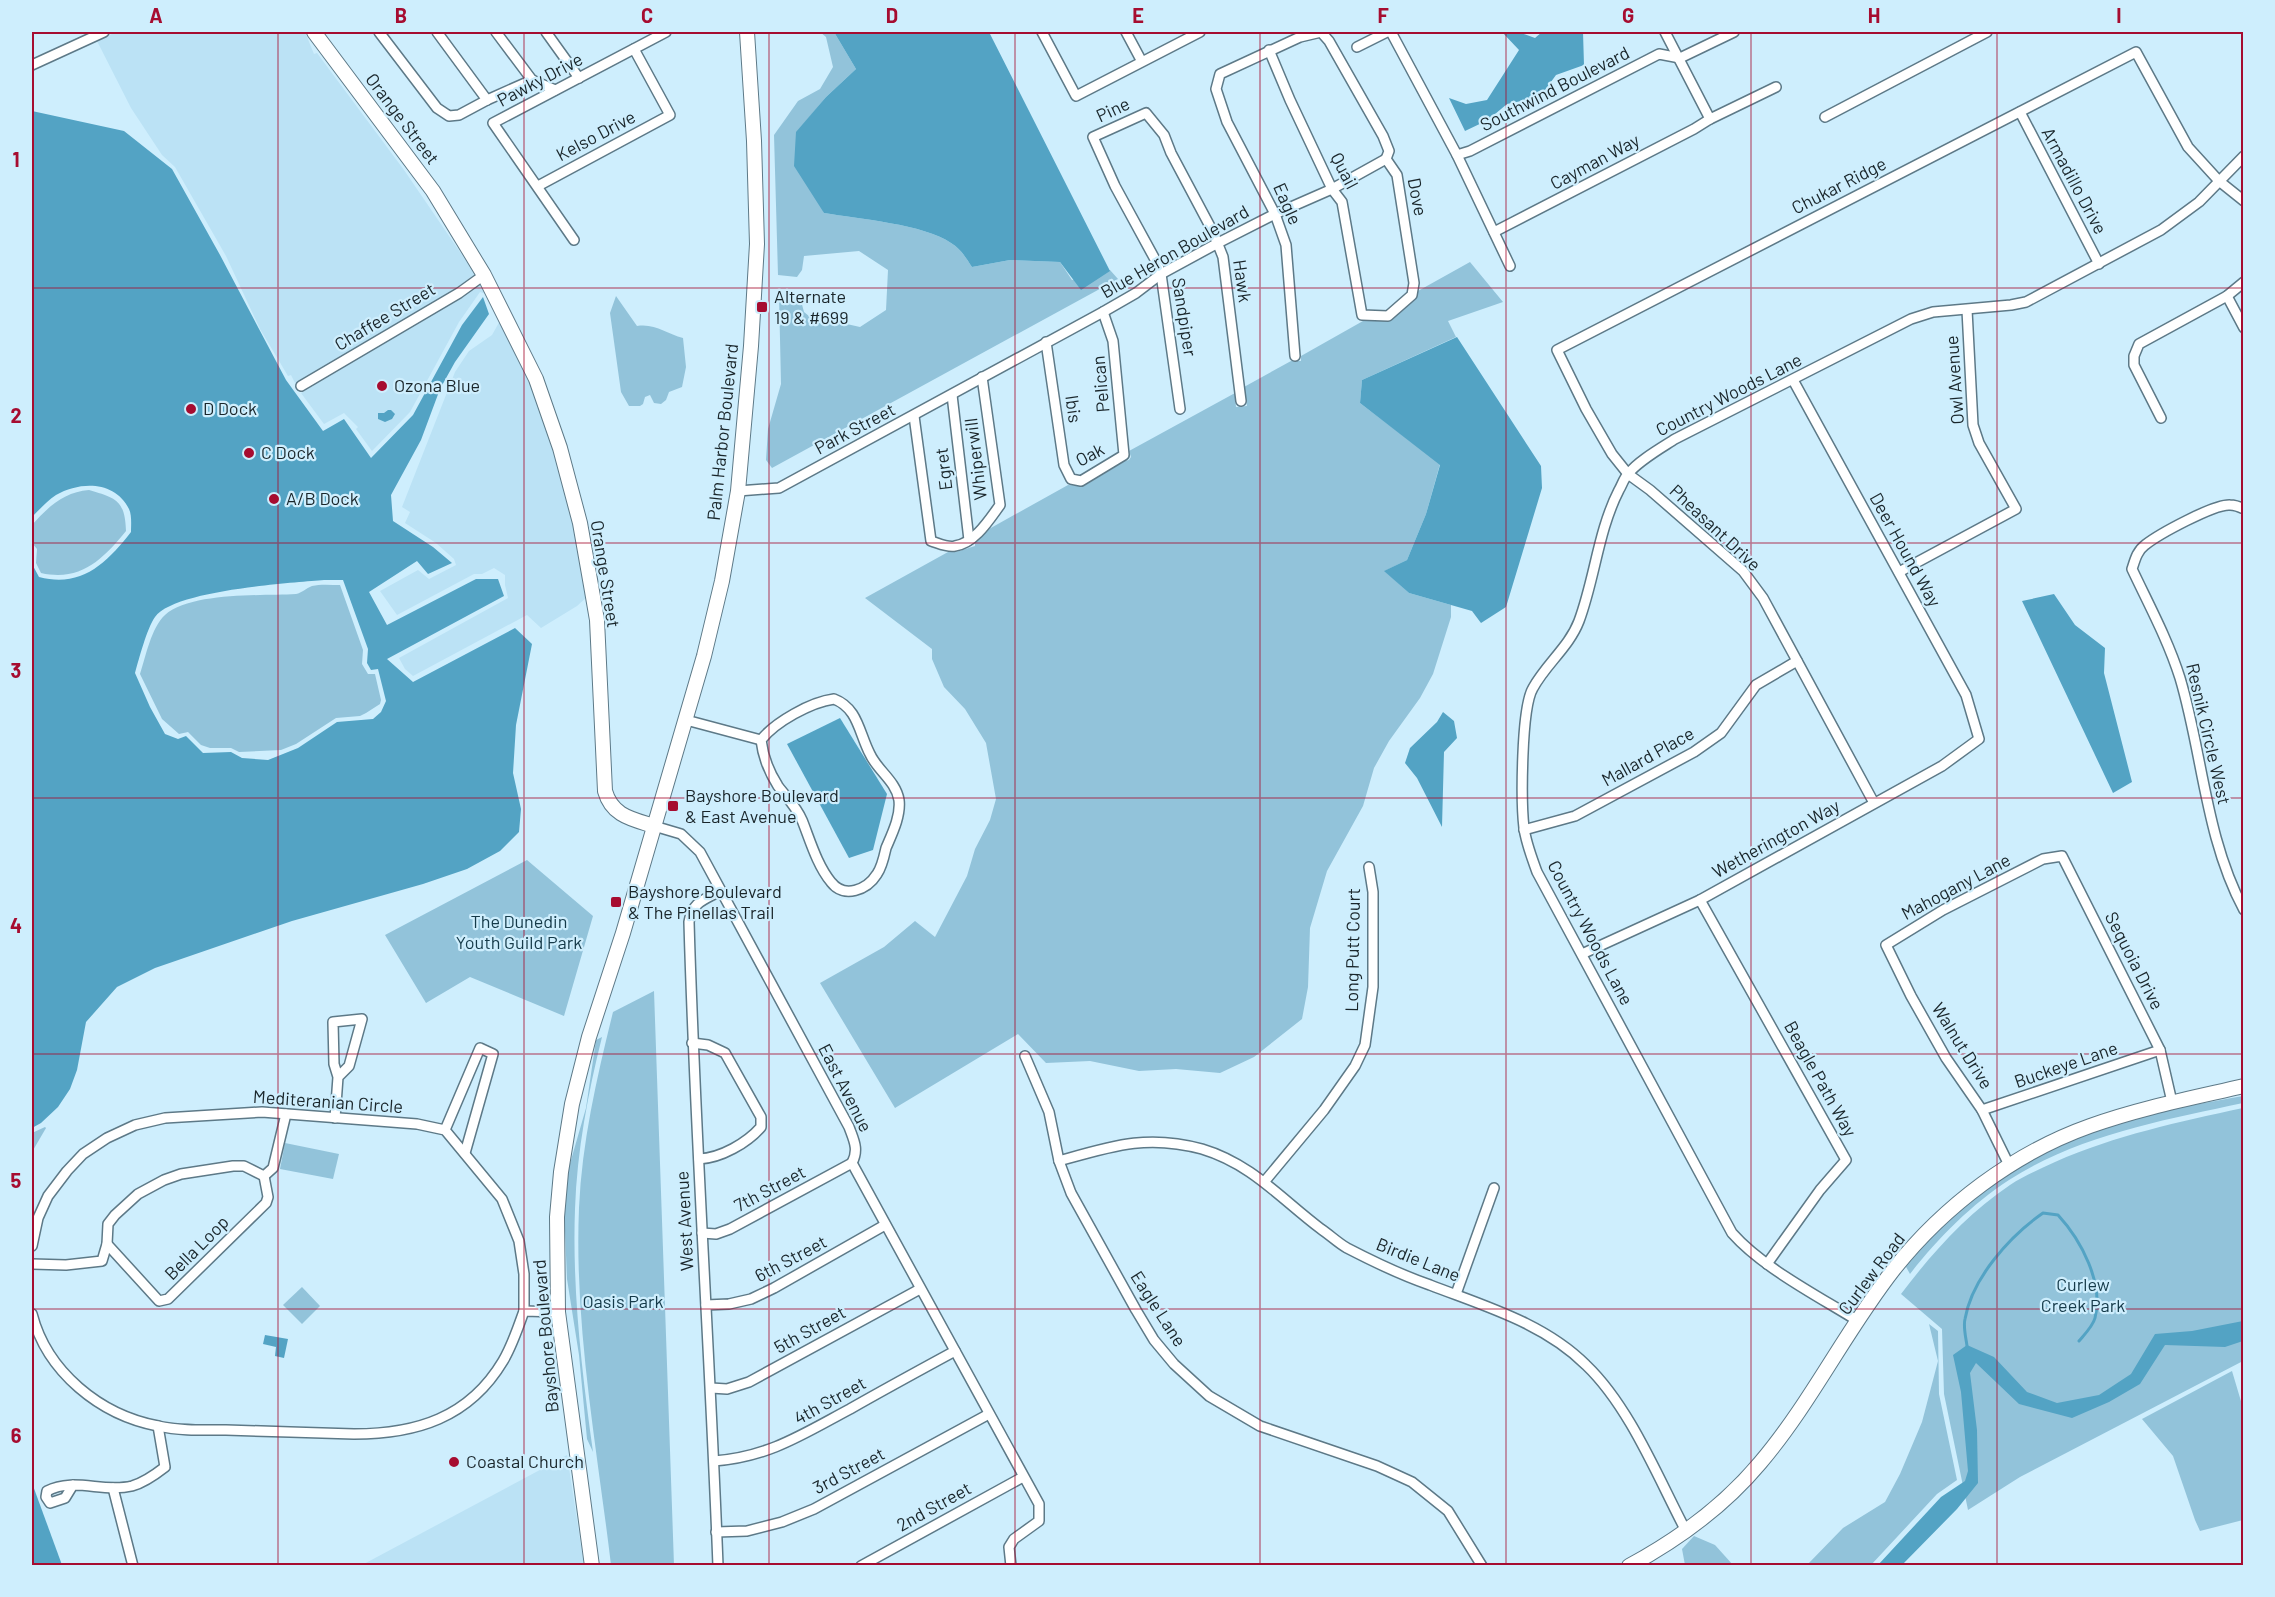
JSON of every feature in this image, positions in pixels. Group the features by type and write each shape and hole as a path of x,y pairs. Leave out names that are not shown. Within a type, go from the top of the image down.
{"main road":[{"name":"Orange Street","path":"314,32 433,191 484,274 529,362 546,405 580,523 597,620 604,781 608,800 612,807 622,815 654,826"},
{"name":"Palm Harbor Boulevard","path":"654,826 686,720 722,581 738,491 757,244 754,141 747,32"},
{"name":"Bayshore Boulevard","path":"592,1566 558,1312 557,1217 572,1104 589,1037 623,933 654,826"},
{"name":"Curlew Road","path":"1629,1566 1686,1532 1719,1505 1761,1462 1894,1269 1917,1243 1960,1202 2009,1166 2060,1138 2088,1127 2172,1102 2244,1086"}],"street":[{"path":"32,65 104,32"},
{"path":"379,32 436,108 449,117 459,115 532,80"},
{"path":"437,32 488,100"},
{"path":"496,32 532,80 555,90"},
{"path":"546,32 579,78"},
{"name":"Pawky Drive","path":"538,186 493,123 666,32"},
{"path":"1041,32 1076,96 1141,60 1200,32"},
{"path":"1126,32 1141,60"},
{"path":"1269,50 1300,37 1321,32"},
{"name":"Dove","path":"1321,32 1329,41 1389,150 1386,159 1397,175 1414,282 1412,295 1388,316 1362,315"},
{"path":"1357,47 1389,32 1457,155 1510,266"},
{"path":"1665,32 1710,119"},
{"name":"Southwind Boulevard","path":"1457,155 1470,151 1659,54 1680,58 1734,32"},
{"path":"1825,117 1987,32"},
{"name":"Kelso Drive","path":"538,186 670,115 634,49"},
{"name":"Eagle","path":"1269,50 1220,74 1216,89 1227,122 1275,214 1286,245 1295,356"},
{"name":"Quail","path":"1269,50 1332,189 1342,202 1362,315"},
{"name":"Chukar Ridge","path":"1557,350 2136,52 2188,147 2218,181"},
{"name":"Cayman Way","path":"1494,232 1776,87"},
{"name":"Armadillo Drive","path":"2020,112 2099,264"},
{"name":"Pine","path":"1093,137 1146,113"},
{"name":"Hawk","path":"1146,113 1164,135 1223,257 1241,401"},
{"name":"Sandpiper","path":"1093,137 1115,186 1161,274 1180,409"},
{"name":"Country Woods Lane","path":"1858,1322 1767,1264 1743,1246 1732,1233 1537,872 1524,830 1522,801 1529,695 1576,628 1604,527 1614,500 1628,474 1676,439 1911,320 1933,312 2026,302 2161,230 2187,213 2244,156"},
{"name":"Blue Heron Boulevard","path":"982,377 1103,312 1136,293 1161,274 1218,243 1275,214 1332,189 1386,159"},
{"path":"2218,181 2244,201"},
{"path":"538,186 574,240"},
{"name":"Chaffee Street","path":"301,386 459,292 484,274"},
{"path":"2161,418 2134,365 2134,356 2139,344 2227,296 2244,282"},
{"path":"2227,296 2244,328"},
{"name":"Owl Avenue","path":"1899,572 2016,509 1983,452 1973,425 1967,310"},
{"name":"Pelican","path":"1103,312 1113,341 1124,455"},
{"name":"Ibis","path":"1046,342 1064,465 1071,479"},
{"name":"Pheasant Drive","path":"1557,350 1612,454 1628,474 1650,490 1743,571 1763,598 1874,803"},
{"name":"Park Street","path":"738,491 779,488 982,377"},
{"name":"Whiperwill","path":"969,540 987,523 1000,505 982,377"},
{"name":"Deer Hound Way","path":"1793,380 1965,694 1979,739"},
{"name":"Egret","path":"952,395 969,540"},
{"path":"914,416 931,541 953,547 969,540"},
{"name":"Oak","path":"1071,479 1081,481 1124,455"},
{"name":"Resnik Circle West","path":"2244,509 2230,505 2216,507 2183,523 2144,545 2132,569 2166,641 2180,677 2216,840 2244,910"},
{"name":"Mallard Place","path":"1524,830 1575,816 1694,752 1721,733 1756,685 1797,661"},
{"path":"834,699 845,703 855,716 871,757 892,784 899,798 899,811 892,832 878,873 870,883 855,892 842,890 832,883 814,851 797,809 778,786 763,757 761,740 770,728 822,700 834,699"},
{"path":"686,720 761,740"},
{"name":"Wetherington Way","path":"1582,954 1700,900 1942,766 1979,739"},
{"name":"East Avenue","path":"654,826 681,834 700,852 849,1127 856,1147 852,1163 1039,1504 1039,1521 1014,1539 1009,1547 1008,1555 1012,1565"},
{"name":"Sequoia Drive","path":"2043,859 2062,856 2160,1050 2172,1102"},
{"name":"Mahogany Lane","path":"1886,945 1943,910 2043,859"},
{"name":"Long Putt Court","path":"1265,1181 1324,1110 1355,1066 1365,1045 1373,987 1373,892 1369,867"},
{"name":"West Avenue","path":"718,1566 711,1388 692,1043 689,922 691,911 698,903 720,891"},
{"name":"Beagle Path Way","path":"1700,900 1846,1160 1820,1190 1767,1264"},
{"name":"Walnut Drive","path":"1886,945 1911,996 1946,1058 1982,1110 2009,1166"},
{"path":"335,1118 339,1077 334,1064 333,1022 362,1019 349,1066 339,1077"},
{"path":"692,1043 708,1045 725,1053 761,1117 761,1127 754,1135 721,1154 699,1159"},
{"path":"32,1314 35,1325 51,1355 70,1380 92,1399 110,1410 158,1426 384,1434 435,1422 461,1407 502,1363 524,1311 524,1274 519,1241 511,1217 502,1199 446,1130 480,1048 493,1054 465,1153"},
{"name":"Buckeye Lane","path":"1982,1110 2160,1050"},
{"name":"Eagle Lane","path":"1025,1056 1049,1112 1059,1161 1071,1193 1136,1310 1161,1348 1198,1388 1236,1414 1260,1426 1377,1466 1412,1482 1448,1511 1470,1542 1482,1566"},
{"name":"Mediteranian Circle","path":"32,1246 38,1218 48,1196 83,1154 107,1138 135,1125 165,1119 262,1112 417,1124 446,1130"},
{"name":"Bella Loop","path":"107,1244 159,1301 168,1299 266,1203 268,1197 264,1176 273,1168 286,1114"},
{"name":"Birdie Lane","path":"1059,1161 1101,1149 1143,1141 1172,1142 1225,1157 1265,1181 1347,1248 1388,1268 1541,1330 1584,1362 1605,1383 1619,1403 1686,1532"},
{"name":"7th Street","path":"702,1233 716,1234 730,1229 852,1163"},
{"path":"32,1264 66,1265 102,1261 107,1244 108,1224 115,1215 138,1194 172,1176 244,1166 264,1176"},
{"path":"1456,1294 1494,1188"},
{"name":"6th Street","path":"706,1305 729,1304 751,1299 885,1226"},
{"name":"5th Street","path":"711,1388 726,1389 749,1382 920,1288"},
{"path":"524,1311 558,1312"},
{"name":"4th Street","path":"714,1461 740,1459 762,1453 796,1438 955,1351"},
{"name":"3rd Street","path":"716,1532 747,1531 782,1522 814,1509 989,1414"},
{"path":"73,1485 113,1488 133,1486 165,1467 158,1426"},
{"name":"2nd Street","path":"861,1566 1023,1477"},
{"path":"113,1488 133,1566"}],"shaded area":[{"path":"116,32 305,32 314,54 317,53 404,170 475,274 456,288 295,383 291,375 288,376 260,329 226,256 175,167 162,155 131,108 97,41"},
{"path":"834,32 989,32 1110,271 1081,290 1060,262 1010,260 972,267 955,245 925,231 824,213 794,166 796,132 826,97 856,69"},
{"path":"1502,32 1518,32 1535,38 1542,32 1583,32 1584,65 1556,75 1540,97 1507,104 1488,120 1465,131 1449,98 1466,104 1487,100 1519,50"},
{"path":"32,111 124,131 172,169 286,380 323,431 344,419 371,458 413,415 462,325 483,297 489,314 455,362 440,389 421,440 391,495 393,521 433,547 452,563 428,574 417,561 369,592 387,625 476,579 498,579 504,596 387,659 413,682 515,628 532,644 516,725 513,773 521,809 519,832 500,851 467,869 423,884 292,921 155,968 117,987 86,1022 77,1070 70,1089 58,1107 32,1128 32,564 39,577 54,580 80,576 91,571 112,554 131,532 131,524 130,511 123,500 115,493 97,486 66,490 56,495 32,517","holes":["343,580 368,649 367,663 371,670 378,669 386,701 381,712 373,719 337,722 298,748 268,760 242,758 231,752 203,753 186,736 178,739 165,734 135,673 146,636 155,617 166,608 208,594 261,586"]},
{"path":"481,283 486,294 480,292 459,322 410,412 372,451 356,429 358,427 344,413 324,424 301,393 462,298"},
{"path":"501,319 541,406 575,524 588,596 577,606 541,628 527,615 413,676 405,669 399,658 508,598 505,575 494,568 482,574 474,574 397,615 380,591 418,570 429,579 456,565 454,559 436,543 405,523 410,512 402,507 455,372 469,351 492,335"},
{"path":"1457,337 1541,466 1542,488 1506,607 1481,623 1472,611 1409,593 1384,571 1407,560 1426,514 1440,465 1360,403 1362,380"},
{"path":"388,410 395,414 392,419 385,422 378,419 378,413"},
{"path":"2054,594 2075,625 2105,648 2104,673 2132,782 2113,793 2022,601"},
{"path":"1443,712 1454,721 1457,738 1444,752 1442,827 1417,778 1405,763 1410,748 1437,722"},
{"path":"840,718 887,794 873,850 849,858 787,744"},
{"path":"2243,1321 2243,1341 2225,1347 2165,1345 2140,1384 2109,1402 2072,1418 2019,1404 1976,1363 1970,1373 1977,1430 1978,1483 1957,1509 1902,1565 1878,1565 1941,1497 1965,1481 1968,1471 1961,1392 1953,1355 1967,1345 1994,1357 2027,1392 2057,1403 2099,1395 2131,1374 2155,1334 2192,1331"},
{"path":"265,1335 288,1339 284,1358 275,1356 276,1347 263,1344"},
{"path":"567,1455 584,1565 362,1565 551,1464"},
{"path":"32,1483 62,1565 32,1565"}],"green space":[{"path":"820,32 834,32 856,69 826,97 797,132 824,213 925,231 955,245 972,267 1010,260 1060,262 1072,280 1110,270 1118,279 772,468 766,460 768,429 781,384 779,294 800,297 804,312 815,321 829,320 860,327 886,310 888,270 859,251 804,256 802,270 797,277 778,275 774,135 798,101 820,89 833,67 826,37"},
{"path":"1470,262 1503,302 1448,321 1456,337 1362,380 1360,403 1440,464 1426,514 1407,560 1385,571 1409,593 1451,605 1451,617 1433,674 1374,768 1363,806 1327,871 1310,928 1308,987 1302,1019 1254,1057 1220,1073 1176,1069 1139,1071 1090,1061 1046,1063 1018,1034 895,1108 820,983 884,947 915,921 935,937 967,876 975,849 990,820 996,799 986,743 965,709 944,687 932,659 932,649 865,598 948,552 975,546 975,543 989,529 1068,485 1084,486 1129,460 1131,457 1129,451 1235,393 1236,407 1247,406 1244,387 1291,361 1301,361 1301,356 1363,321 1391,320 1416,299 1418,291"},
{"path":"616,296 637,326 655,327 683,338 686,367 682,387 669,392 666,400 661,404 654,403 650,395 645,397 640,406 629,406 621,392 610,313"},
{"path":"89,490 106,495 117,502 124,513 126,531 109,551 90,566 68,574 41,573 36,563 37,549 32,543 32,525 44,512 64,497"},
{"path":"340,585 363,650 362,664 368,674 375,674 380,704 360,716 336,718 296,744 281,750 239,752 231,748 210,748 201,745 188,732 179,734 162,719 140,674 156,627 165,615 192,602 209,599 246,595 296,594 312,586"},
{"name":"The Dunedin Youth Guild Park","path":"527,860 593,916 564,1016 470,977 426,1003 385,935"},
{"name":"Oasis Park","path":"654,991 674,1565 611,1565 583,1342 578,1253 579,1208 583,1158 591,1109 613,1012"},
{"path":"602,1037 584,1122 578,1166 574,1239 576,1300 593,1452 587,1439 579,1355 567,1279 564,1206 567,1174 586,1108 596,1040"},
{"path":"2243,1096 2243,1103 2123,1131 2064,1151 2036,1164 1995,1189 1969,1211 1943,1235 1910,1274 1905,1265 1928,1240 1978,1195 2033,1159 2063,1144 2141,1116"},
{"name":"Curlew Creek Park","path":"2243,1108 2243,1361 2020,1477 1968,1510 1944,1394 1942,1329 1901,1294 1938,1249 1965,1221 1994,1196 2021,1179 2055,1162 2101,1144 2148,1130"},
{"path":"46,1128 32,1152 32,1133"},
{"path":"285,1143 339,1154 333,1179 280,1169"},
{"path":"302,1287 320,1306 302,1324 283,1305"},
{"path":"1929,1324 1938,1331 1939,1394 1957,1480 1937,1494 1871,1565 1807,1565 1843,1528 1885,1502 1900,1474 1922,1422 1938,1361"},
{"path":"2232,1371 2243,1408 2243,1520 2200,1531 2173,1456 2142,1419"},
{"path":"1694,1536 1715,1545 1733,1565 1685,1565 1682,1549"}],"waterway":[{"path":"1967,1346 1964,1322 1976,1288 1994,1259 2030,1222 2043,1213 2058,1215 2067,1225 2082,1249 2093,1277 2097,1305 2095,1318 2079,1341"}],"place":[{"name":"Alternate 19 & #699","path":"762,307"},
{"name":"Ozona Blue","path":"382,386"},
{"name":"D Dock","path":"191,409"},
{"name":"C Dock","path":"249,453"},
{"name":"A/B Dock","path":"274,499"},
{"name":"Bayshore Boulevard & East Avenue","path":"673,806"},
{"name":"Bayshore Boulevard & The Pinellas Trail","path":"616,902"},
{"name":"Coastal Church","path":"454,1462"}]}
